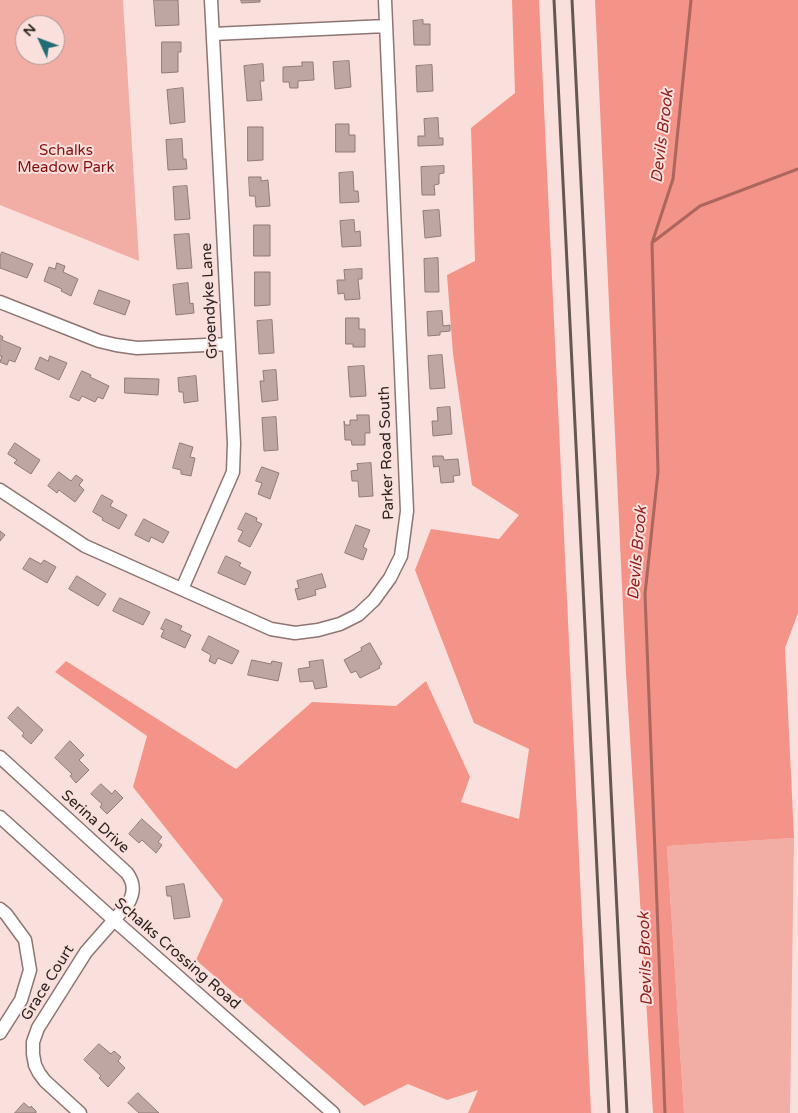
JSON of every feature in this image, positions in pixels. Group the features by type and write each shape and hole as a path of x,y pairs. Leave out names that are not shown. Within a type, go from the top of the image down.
{"street":[{"name":"Groendyke Lane","path":"182,589 232,472 234,443 211,0"},
{"name":"Parker Road South","path":"0,490 85,546 271,628 295,632 318,630 340,624 358,615 374,600 390,578 401,556 406,511 385,0"},
{"path":"213,34 386,26"},
{"path":"0,302 99,341 116,345 137,348 229,344"},
{"name":"Serina Drive","path":"0,757 127,873 133,886 132,895 128,904 114,920"},
{"name":"Schalks Crossing Road","path":"0,817 333,1113"},
{"path":"0,909 6,914 25,940 30,970 21,1000 0,1033"},
{"name":"Grace Court","path":"80,1113 45,1081 39,1073 35,1065 33,1042 38,1028 86,952 114,920"}],"green space":[{"name":"Schalks Meadow Park","path":"0,0 123,0 139,261 0,205"},
{"path":"794,838 790,1113 684,1113 667,846"}],"shaded area":[{"path":"512,0 539,0 591,1113 468,1113 478,1090 447,1100 408,1084 364,1106 196,960 223,900 133,787 147,736 55,672 66,661 236,769 312,702 396,706 426,681 470,777 461,802 519,819 529,749 474,723 415,570 431,529 499,539 519,515 472,485 453,354 447,275 475,261 471,128 515,93"},
{"path":"595,0 798,0 798,613 785,648 794,838 667,846 684,1113 653,1113 626,673"}],"building":[{"path":"154,0 178,0 179,25 156,26"},
{"path":"241,0 260,0 260,2 242,3"},
{"path":"423,20 423,24 430,24 430,45 414,45 413,21"},
{"path":"162,42 181,42 181,52 178,52 178,72 162,73"},
{"path":"349,61 351,87 335,89 333,62"},
{"path":"302,62 313,62 314,80 298,81 298,88 290,88 289,82 283,82 283,67 302,66"},
{"path":"263,64 264,81 260,81 262,100 247,101 244,66"},
{"path":"432,65 433,91 417,92 416,66"},
{"path":"183,88 185,122 170,124 167,90"},
{"path":"438,118 439,138 443,138 443,145 418,146 418,136 425,136 424,119"},
{"path":"336,124 349,124 349,135 355,135 355,152 336,152"},
{"path":"248,127 263,127 263,160 248,161"},
{"path":"182,139 183,159 186,159 187,169 168,170 166,140"},
{"path":"444,166 444,173 439,174 439,184 434,185 435,195 422,195 421,167"},
{"path":"353,172 354,191 358,191 359,202 340,203 339,173"},
{"path":"249,177 261,177 261,181 268,180 270,206 256,207 255,196 250,196"},
{"path":"187,186 190,219 175,220 173,187"},
{"path":"439,210 441,236 425,238 423,211"},
{"path":"354,220 355,232 360,231 361,246 342,247 340,221"},
{"path":"254,225 270,225 270,256 254,256"},
{"path":"189,234 192,268 177,269 174,235"},
{"path":"2,252 33,264 27,278 0,268"},
{"path":"438,258 439,292 425,292 424,259"},
{"path":"57,263 65,266 63,272 78,279 71,296 61,291 62,289 44,281 49,267 55,269"},
{"path":"362,269 362,279 358,279 360,299 345,300 344,293 338,294 337,280 345,280 344,270"},
{"path":"255,272 270,272 270,305 255,306"},
{"path":"188,283 190,304 193,303 194,313 176,315 173,285"},
{"path":"99,290 130,301 125,315 94,304"},
{"path":"442,311 443,326 450,325 450,331 440,332 440,335 428,336 427,312"},
{"path":"346,318 359,318 359,329 365,329 365,347 353,347 353,344 346,344"},
{"path":"272,320 274,353 259,354 257,321"},
{"path":"0,335 3,337 2,340 21,348 15,362 9,360 7,365 0,362 2,356 0,356"},
{"path":"442,355 445,388 430,389 428,356"},
{"path":"50,356 67,363 59,380 35,369 40,357 48,361"},
{"path":"364,366 366,396 350,397 348,367"},
{"path":"276,370 278,400 262,402 260,381 264,381 263,371"},
{"path":"82,371 109,386 103,399 98,397 95,402 82,396 79,401 70,397"},
{"path":"196,376 198,401 184,403 183,392 179,392 178,378"},
{"path":"125,378 159,379 158,395 125,393"},
{"path":"450,407 452,434 433,436 432,421 438,421 437,408"},
{"path":"357,415 369,415 370,433 365,433 365,445 352,445 351,440 345,440 344,421 345,425 350,425 350,420 357,420"},
{"path":"276,417 278,450 264,451 262,418"},
{"path":"15,443 40,460 31,474 14,463 17,460 8,454"},
{"path":"180,443 193,447 190,457 195,458 191,476 181,474 181,470 173,468"},
{"path":"433,456 443,456 444,460 458,459 460,475 453,476 454,482 441,483 439,466 434,467"},
{"path":"371,463 373,496 359,497 358,481 352,481 351,471 358,470 357,464"},
{"path":"262,467 279,473 270,499 258,494 262,483 256,481"},
{"path":"59,472 71,481 76,475 83,480 79,485 84,490 75,502 59,490 57,493 48,486"},
{"path":"102,495 113,501 110,506 127,515 119,529 102,520 103,518 93,512"},
{"path":"246,513 257,518 256,521 262,524 250,547 238,541 243,531 238,529"},
{"path":"144,519 169,532 163,543 151,537 149,542 135,535"},
{"path":"356,525 370,530 363,547 367,549 363,560 345,553"},
{"path":"0,531 5,535 0,541"},
{"path":"226,556 241,563 239,566 251,572 245,585 218,573"},
{"path":"30,558 41,564 44,560 56,567 47,583 23,569"},
{"path":"322,574 326,587 315,590 316,595 298,600 295,589 299,588 297,581"},
{"path":"77,576 106,594 98,606 69,589"},
{"path":"120,598 150,612 143,625 113,611"},
{"path":"166,619 182,626 180,630 191,635 185,648 161,637 164,630 161,629"},
{"path":"209,636 239,651 232,664 218,658 215,664 209,661 211,655 202,650"},
{"path":"370,643 382,664 379,666 380,668 360,678 356,671 351,673 344,660"},
{"path":"252,660 271,664 272,661 282,663 278,681 248,675"},
{"path":"323,660 327,687 315,689 313,681 300,682 298,669 310,667 309,662"},
{"path":"18,707 43,730 31,744 22,736 24,733 8,718"},
{"path":"70,741 84,755 79,760 89,770 76,783 70,776 72,774 55,758"},
{"path":"101,784 112,794 115,790 123,798 107,814 100,807 102,804 91,794"},
{"path":"142,819 162,837 158,842 162,845 156,853 142,840 139,843 129,834"},
{"path":"184,884 190,917 174,919 171,896 167,896 166,887"},
{"path":"99,1044 111,1054 114,1051 121,1057 118,1061 125,1068 108,1087 99,1078 101,1076 84,1060"},
{"path":"138,1093 159,1113 139,1113 128,1103"},
{"path":"24,1103 30,1108 31,1106 36,1113 15,1113"}],"waterway":[{"name":"Devils Brook","path":"665,1113 645,594 658,472 652,243 673,179 691,0"},
{"path":"653,242 700,206 798,169"}],"railway":[{"path":"554,0 609,1113"},
{"path":"572,0 627,1113"}]}
